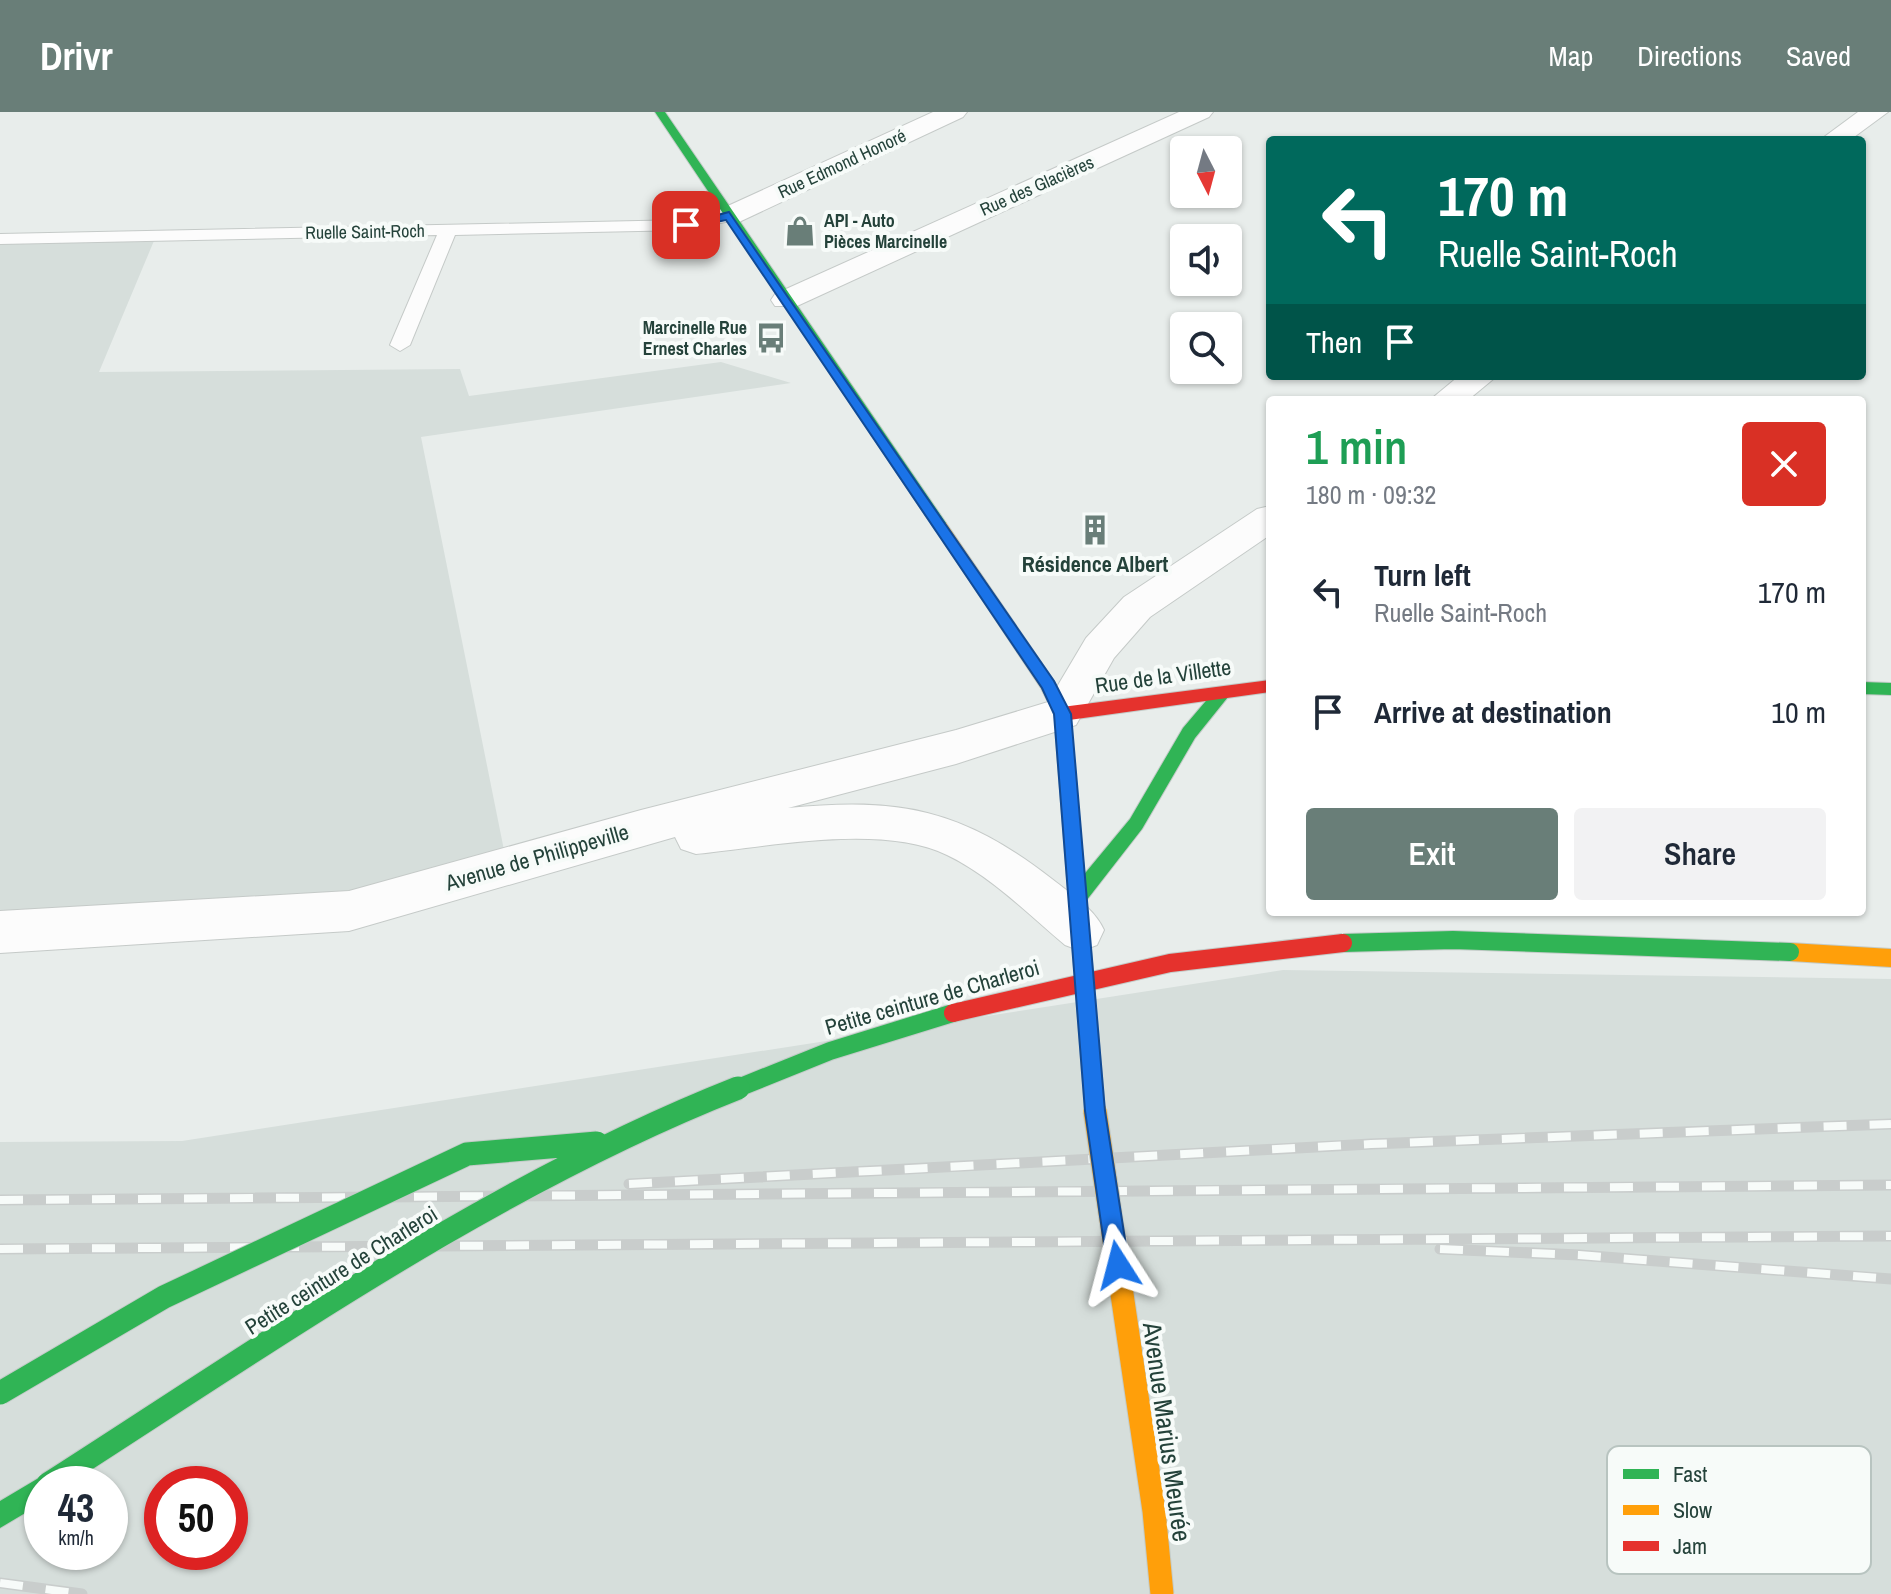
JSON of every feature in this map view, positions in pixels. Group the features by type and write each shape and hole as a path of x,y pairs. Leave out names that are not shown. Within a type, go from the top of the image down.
{"main road":[{"name":"Avenue Marius Meurée","path":"660,112 1048,685 1062,714 1095,1111 1154,1511 1162,1594"},
{"name":"Rue de la Villette","path":"1062,714 1266,687"},
{"path":"1866,688 1891,689"},
{"path":"1080,913 1189,733 1222,693"},
{"name":"Petite ceinture de Charleroi","path":"76,1466 452,1228 615,1141 760,1077 869,1035 1027,993 1170,963 1317,944 1453,940 1612,944 1891,958"},
{"path":"0,1393 164,1297 467,1154 615,1141"},
{"path":"0,1516 24,1500"}],"street":[{"name":"Rue Edmond Honoré","path":"729,216 954,112"},
{"name":"Rue des Glacières","path":"786,300 1200,112"},
{"path":"1839,136 1875,112"},
{"path":"1452,396 1475,380"},
{"path":"1062,714 1100,648 1137,607 1266,521"},
{"name":"Avenue de Philippeville","path":"0,932 349,911 562,850 956,747 1062,714"},
{"path":"562,850 862,822 936,831 963,842 1080,913"}],"lane":[{"name":"Ruelle Saint-Roch","path":"0,239 686,225 729,216"},
{"path":"400,345 448,230"}],"shaded area":[{"path":"156,236 99,372 460,369 469,396 721,362 791,383 421,437 507,865 349,911 0,932 0,239"},
{"path":"1283,970 1891,979 1891,1594 0,1594 0,1142 182,1141"}],"railway":[{"path":"629,1184 1371,1144 1891,1124"},
{"path":"0,1200 1891,1185"},
{"path":"0,1249 1891,1236"},
{"path":"1440,1249 1579,1255 1891,1279"},
{"path":"0,1583 82,1594"}],"traffic: fast":[{"path":"660,112 941,527"},
{"path":"1866,688 1891,689"},
{"path":"1079,895 1136,824 1189,733 1222,693"},
{"path":"1343,943 1453,940 1790,952"},
{"path":"76,1466 373,1278 484,1213 596,1153 712,1098 830,1051 953,1013"},
{"path":"0,1393 164,1297 467,1154 597,1143"},
{"path":"0,1516 24,1500"}],"traffic: slow":[{"path":"941,527 1048,685 1062,714 1079,916"},
{"path":"1790,952 1891,958"},
{"path":"1095,1111 1154,1511 1162,1594"}],"traffic: jam":[{"path":"1062,714 1266,687"},
{"path":"1079,916 1095,1111"},
{"path":"953,1013 1170,963 1343,943"}],"place":[{"name":"API - Auto Pièces Marcinelle","path":"800,231"},
{"name":"Marcinelle Rue Ernest Charles","path":"771,338"},
{"name":"Résidence Albert","path":"1095,530"}],"route":[{"path":"686,225 729,216 1048,685 1062,714 1095,1111 1118,1265"}]}
